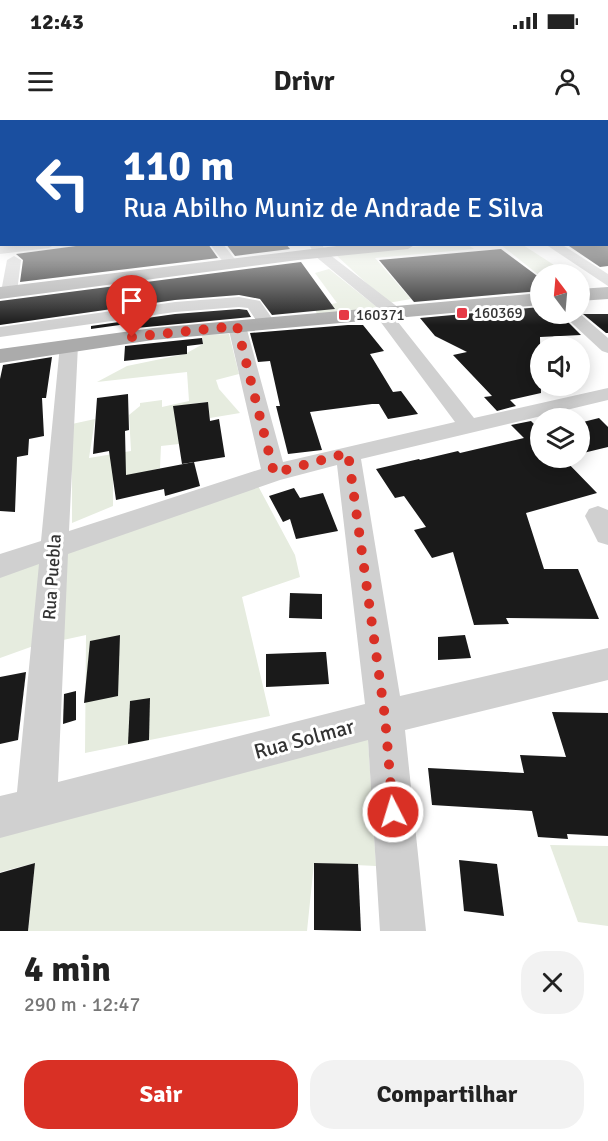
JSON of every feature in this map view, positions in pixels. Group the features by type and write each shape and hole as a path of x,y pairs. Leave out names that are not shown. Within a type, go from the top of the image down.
{"main road":[{"path":"4,292 231,263 313,250"},
{"path":"590,294 608,293"},
{"path":"0,356 69,345 237,326 530,300"}],"street":[{"path":"221,250 231,263"},
{"path":"319,250 388,313 469,426"},
{"path":"560,250 608,281"},
{"path":"4,292 14,260"},
{"path":"0,333 227,301 254,303 267,324"},
{"path":"582,324 608,347"},
{"path":"237,326 274,473"},
{"name":"Rua Puebla","path":"36,808 69,345"},
{"path":"0,566 274,473 348,453 608,394"},
{"path":"348,453 385,717 403,931"},
{"name":"Rua Solmar","path":"0,817 385,717 608,664"}],"shaded area":[{"path":"386,250 465,250 375,258 411,299 388,303 336,255"},
{"path":"507,250 531,250 552,264 530,264 530,268"},
{"path":"329,269 378,308 317,314 314,307 337,303 315,273"},
{"path":"229,334 239,374 216,380 219,389 240,413 210,418 208,402 189,404 191,424 179,444 161,446 160,468 113,481 113,506 72,523 72,424 95,419 89,458 131,451 129,415 140,406 140,403 162,400 162,407 189,401 187,372 97,382 127,366 185,354 203,344 202,335"},
{"path":"257,484 295,555 300,577 242,597 270,716 85,753 86,635 54,642 62,552"},
{"path":"44,560 39,644 0,658 0,574"},
{"path":"368,739 376,866 314,863 307,931 28,931 35,863 0,872 0,834"},
{"path":"550,845 608,846 608,926 578,922"}],"building":[{"path":"47,250 212,250 218,258 20,282 23,260 16,254"},
{"path":"230,250 283,250 235,256"},
{"path":"502,250 530,271 530,292 414,302 379,260"},
{"path":"575,250 608,250 608,266 600,267"},
{"path":"301,262 335,309 272,315 260,299 239,295 175,300 0,325 0,301"},
{"path":"530,308 530,324 570,324 581,335 530,336 530,395 510,400 516,406 497,411 484,397 492,396 453,355 467,352 435,336 420,318"},
{"path":"247,310 251,317 126,329 127,324 91,329 91,326 175,314"},
{"path":"590,314 608,314 608,333 590,320"},
{"path":"363,325 384,351 370,354 393,392 401,391 418,414 388,419 379,404 310,412 322,450 288,454 276,406 280,406 270,361 258,362 250,333"},
{"path":"202,338 203,344 187,346 187,354 124,361 125,346"},
{"path":"52,357 46,398 42,398 44,436 29,439 28,455 17,457 15,512 0,511 0,379 3,365"},
{"path":"128,394 129,430 125,431 126,475 194,462 200,486 165,496 164,489 116,500 109,451 93,454 97,398"},
{"path":"208,402 210,421 219,419 225,457 182,464 173,406"},
{"path":"599,418 608,427 608,447 590,451 590,420"},
{"path":"530,421 530,468 573,468 597,493 526,513 544,569 578,569 599,619 506,618 509,624 474,625 453,552 432,558 414,530 426,527 404,496 395,498 376,469 524,438 511,425"},
{"path":"294,488 300,498 323,493 338,531 296,539 290,519 283,522 269,496"},
{"path":"290,593 322,594 322,619 289,618"},
{"path":"120,635 118,696 84,703 90,641"},
{"path":"465,635 471,658 438,660 438,637"},
{"path":"326,652 329,684 266,687 266,654"},
{"path":"26,672 18,740 0,744 0,677"},
{"path":"76,691 76,720 63,724 64,694"},
{"path":"150,698 149,740 128,744 130,701"},
{"path":"552,712 608,713 608,836 567,834 568,839 538,837 532,811 432,805 428,768 524,773 520,755 566,757"},
{"path":"459,860 497,864 504,916 464,911"},
{"path":"35,863 28,931 0,931 0,873"},
{"path":"314,863 358,864 361,931 314,930"}],"place":[{"name":"160369","path":"462,313"},
{"name":"160371","path":"344,315"}],"route":[{"path":"132,337 237,326 274,473 348,453 385,717 393,812"}]}
